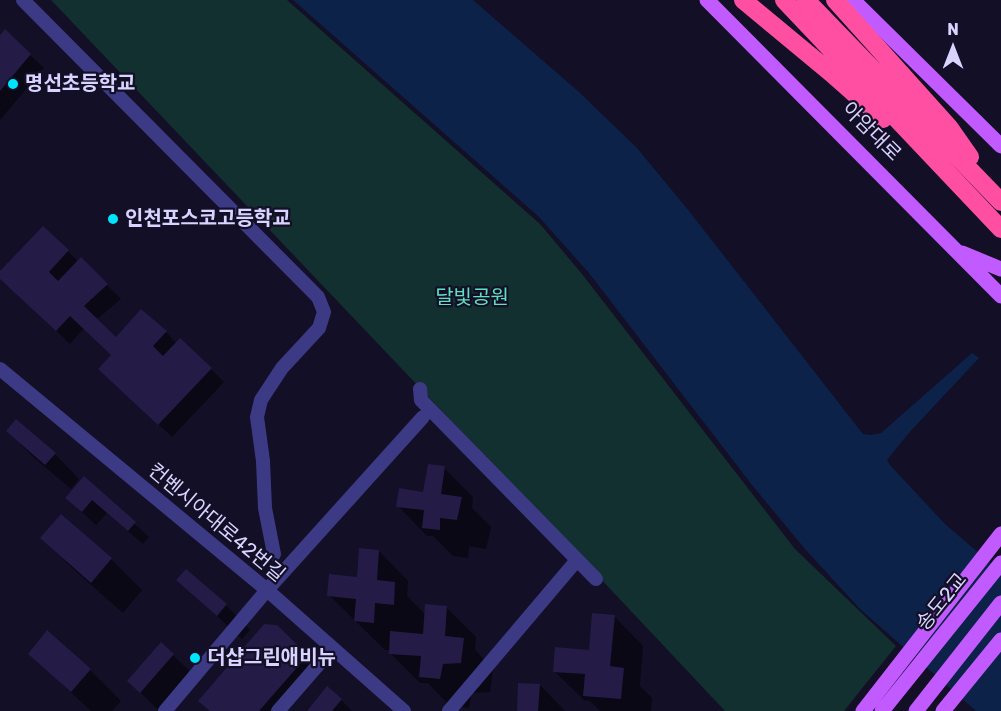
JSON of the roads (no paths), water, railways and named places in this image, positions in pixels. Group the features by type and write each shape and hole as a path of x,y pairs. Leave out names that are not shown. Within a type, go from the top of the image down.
{"highway":[{"path":"742,0 831,73 968,194"},
{"name":"아암대로","path":"783,0 1001,229"},
{"path":"806,0 1001,201"},
{"path":"835,0 949,127 1001,201"}],"main road":[{"name":"아암대로","path":"707,0 1001,296"},
{"path":"853,0 1001,146"},
{"path":"956,250 1001,268"},
{"path":"882,711 909,665 1001,534"},
{"name":"송도2교","path":"909,665 1001,562"},
{"path":"916,711 1001,603"},
{"path":"947,706 1001,640"},
{"path":"863,711 909,665"}],"street":[{"path":"23,0 318,297 324,312 319,327 282,368 261,400 257,417 263,461 265,508 274,554"},
{"name":"컨벤시아대로42번길","path":"0,369 267,590 404,711"},
{"path":"420,389 421,400 596,579"},
{"path":"165,711 267,590 423,417"},
{"path":"449,711 577,560"},
{"path":"278,711 332,649"}],"water":[{"path":"293,0 473,0 579,92 637,148 863,434 881,433 972,353 979,358 908,434 887,460 945,524 1001,572 1001,711 976,711 860,609 805,549 752,485 589,273 538,216"}],"place":[{"name":"명선초등학교","path":"13,84"},
{"name":"인천포스코고등학교","path":"113,219"},
{"name":"더샵그린애비뉴","path":"195,658"}],"park label":[{"name":"달빛공원","path":"472,298"}]}
